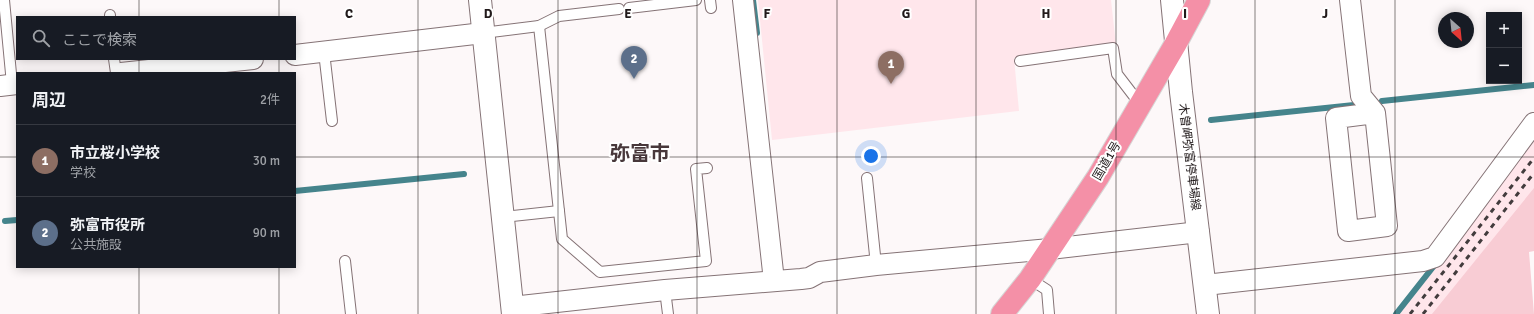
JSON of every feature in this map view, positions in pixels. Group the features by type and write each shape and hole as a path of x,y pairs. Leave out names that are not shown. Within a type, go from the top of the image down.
{"highway":[{"name":"国道1号","path":"1002,314 1030,279 1098,177 1176,45 1199,0"}],"main road":[{"path":"480,0 513,311"},
{"name":"木曽岬弥富停車場線","path":"1172,0 1208,314"}],"street":[{"path":"743,0 774,281"},
{"path":"1350,0 1361,96 1375,114 1387,226 1348,231 1336,118 1375,114"},
{"path":"296,55 483,33"},
{"path":"141,72 222,68 250,60"},
{"path":"1205,285 1423,261 1435,257 1534,123"},
{"path":"513,311 665,290 809,278 820,272 876,265 1050,249 1199,232"}],"lane":[{"path":"4,0 10,85"},
{"path":"483,33 539,26 559,16 696,0"},
{"path":"539,26 562,240 600,272 706,261 696,169 707,168"},
{"path":"1020,61 1113,48 1117,74 1140,104"},
{"path":"324,52 332,121"},
{"path":"114,60 116,72"},
{"path":"867,178 876,265"},
{"path":"503,217 559,211"},
{"path":"345,261 351,314"},
{"path":"1030,279 1047,290 1050,314"},
{"path":"665,290 668,314"}],"shaded area":[{"path":"758,0 1111,0 1116,45 1014,58 1019,111 772,140"},
{"path":"1534,136 1534,205 1444,314 1398,314"},
{"path":"1534,188 1534,251 1529,252 1534,314 1432,314"}],"waterway":[{"path":"753,0 757,33"},
{"path":"1382,101 1534,85"},
{"path":"1211,120 1354,105"},
{"path":"296,191 464,174"},
{"path":"5,221 16,220"},
{"path":"1396,314 1437,262"}],"railway":[{"path":"1410,314 1534,158"},
{"path":"1423,314 1534,173"}],"place":[{"name":"弥富市役所","path":"634,79"},
{"name":"市立桜小学校","path":"891,84"}],"district":[{"name":"弥富市","path":"640,153"}]}
